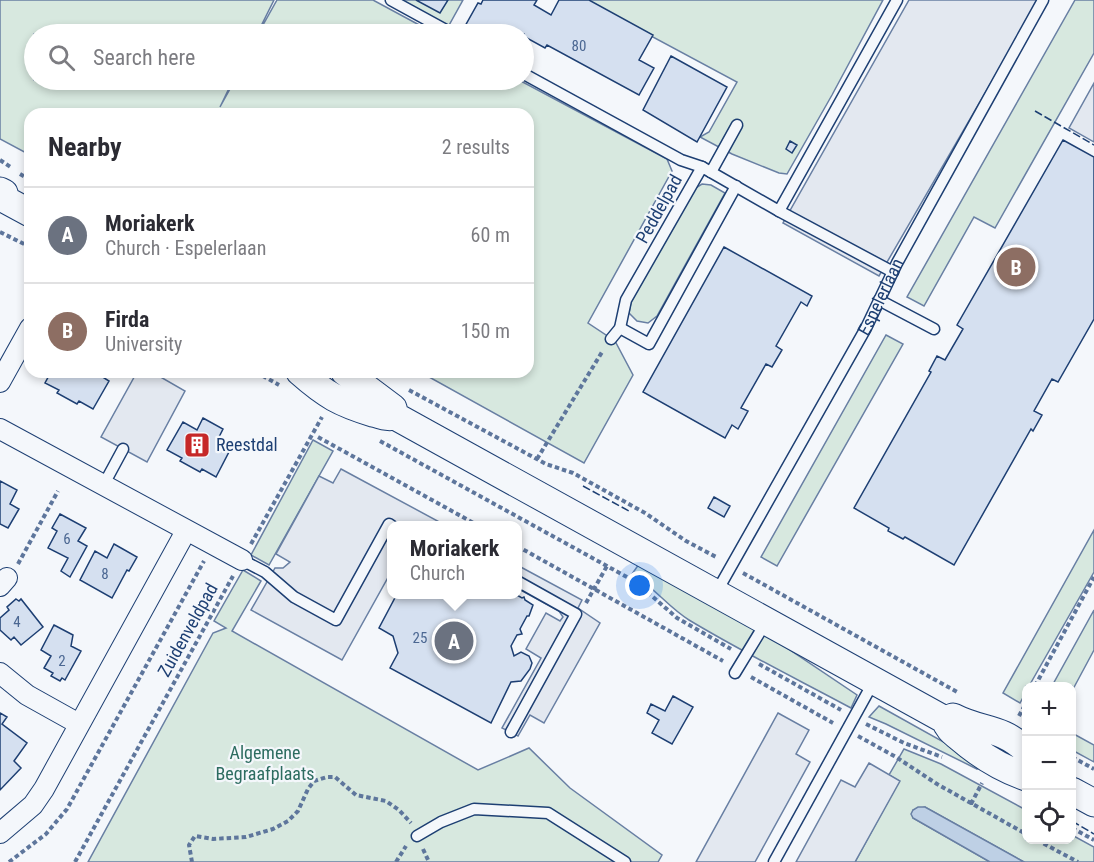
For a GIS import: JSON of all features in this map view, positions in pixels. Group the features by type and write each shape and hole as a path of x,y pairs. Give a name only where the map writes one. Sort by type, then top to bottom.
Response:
{"main road":[{"path":"2,198 24,210"},
{"path":"353,378 393,408 395,416"},
{"path":"293,380 321,391 346,405 388,418 395,416 945,720 947,728 987,760 1022,776"},
{"path":"945,720 953,717 1002,733 1022,746"},
{"path":"1076,793 1094,803"}],"street":[{"path":"0,382 8,355 24,335"},
{"path":"0,429 242,560"},
{"path":"0,833 33,805 50,779 186,531"},
{"path":"0,674 27,694 79,724"}],"lane":[{"path":"391,0 435,24"},
{"path":"779,210 897,0"},
{"name":"Espelerlaan","path":"716,593 866,328 893,272 1043,0"},
{"path":"534,79 681,160 706,170 737,125"},
{"name":"Peddelpad","path":"610,339 620,328 626,300 706,170 893,272"},
{"path":"620,328 649,344 736,186"},
{"path":"879,300 934,329"},
{"path":"103,486 123,449"},
{"path":"242,560 265,572 294,597 336,620 387,528"},
{"path":"511,732 576,614 522,584"},
{"path":"736,671 766,621"},
{"path":"774,862 874,681"},
{"path":"417,836 441,822 474,809 548,813 625,862"}],"path":[{"path":"0,232 24,245"},
{"path":"537,459 610,339"},
{"path":"407,388 537,459 573,473 720,560"},
{"name":"Zuidenveldpad","path":"75,862 325,411"},
{"path":"318,437 472,521"},
{"path":"378,440 644,587 688,626 889,736 946,759"},
{"path":"8,576 58,491"},
{"path":"522,549 736,671 896,757 971,804 1022,832"},
{"path":"9,862 32,847 57,822 77,794 201,566"},
{"path":"582,611 607,566"},
{"path":"745,574 961,694"},
{"path":"1038,682 1094,577"},
{"path":"100,736 106,739"},
{"path":"1076,760 1094,769"},
{"path":"971,804 983,782 976,775"},
{"path":"192,862 189,845 195,836 213,839 246,837 273,829 288,821 298,811 308,789 314,782 327,777 335,777 356,795 378,798 393,805 412,824 417,836"},
{"path":"1076,831 1094,840"},
{"path":"1044,844 1078,862"}],"green space":[{"path":"0,0 274,0 262,24 24,24 24,90 228,90 220,107 229,90 534,90 534,88 667,159 672,171 588,323 615,341 633,375 584,463 431,378 534,378 534,108 24,108 24,152 0,139"},
{"path":"277,0 373,0 417,24 264,24"},
{"path":"397,0 463,0 450,24 442,24"},
{"path":"584,0 883,0 787,174 732,154 700,137 709,132 737,82"},
{"path":"1075,0 1094,0 1094,53 995,228 974,217 924,306 907,297"},
{"path":"702,184 711,185 725,193 657,316 648,323 637,321 629,313 631,302 694,189"},
{"path":"886,335 903,344 777,566 761,557"},
{"path":"313,440 333,451 269,565 251,555"},
{"path":"1094,530 1094,572 1031,682 1022,682 1020,703 1003,693"},
{"path":"639,564 769,636 857,695 851,708 689,620 632,574"},
{"name":"Algemene Begraafplaats","path":"243,570 261,581 232,631 478,770 529,748 570,788 662,855 658,862 88,862 213,633 226,628 214,621"},
{"path":"1094,610 1094,650 1076,684 1054,682"},
{"path":"879,706 983,764 977,769 869,717"},
{"path":"1076,735 1094,745 1094,762 1076,752"},
{"path":"904,749 941,764 1022,808 1022,844 1076,844 1076,837 1094,847 1094,862 1024,862 925,807 913,810 913,818 990,862 855,862 899,781 889,775"}],"shaded area":[{"path":"909,0 1039,0 879,276 783,223"},
{"path":"1094,83 1094,142 1069,128"},
{"path":"134,378 162,378 185,391 147,462 101,437"},
{"path":"341,469 438,521 387,521 387,579 342,660 251,610 275,568 283,568 290,562 276,554 319,476 333,483"},
{"path":"522,568 582,600 578,608 600,623 544,723 530,715 518,736 502,728 541,658 526,649 546,613 560,621 563,617 559,611 522,591"},
{"path":"778,713 809,730 796,754 810,762 755,862 696,862"},
{"path":"869,763 900,781 855,862 796,862 841,780 855,787"}],"water":[{"path":"918,807 925,807 1024,862 990,862 913,818 911,814"}],"building":[{"path":"416,0 448,0 440,13"},
{"path":"483,0 537,0 534,5 551,15 559,0 589,0 653,35 639,60 654,68 639,95 547,45 545,48 534,42 534,24 466,24 478,3 481,4"},
{"path":"671,56 727,87 697,142 643,110"},
{"path":"1063,140 1094,157 1094,319 1058,382 1052,379 1034,411 1042,415 1033,431 1031,429 954,565 905,537 903,539 888,531 889,528 854,508 931,372 929,371 937,356 945,360 963,329 957,325"},
{"path":"790,141 797,145 792,153 786,149"},
{"path":"724,247 812,296 807,306 801,302 776,346 782,350 772,367 766,364 741,408 748,411 738,429 732,425 725,438 643,392"},
{"path":"48,378 104,378 109,381 93,409 79,401 77,404 57,393 59,390 45,383"},
{"name":"Reestdal","path":"203,418 223,429 217,441 231,448 216,477 202,469 200,472 180,461 182,458 167,450 183,422 197,430"},
{"path":"0,481 17,490 10,504 19,509 8,528 0,524"},
{"path":"714,497 730,506 724,517 708,508"},
{"path":"60,514 86,528 78,541 87,546 70,577 61,571 68,558 48,548 57,531 52,528"},
{"path":"114,544 137,557 112,598 80,580 95,551 107,558"},
{"path":"524,597 533,605 520,629 522,634 517,635 511,646 514,656 521,652 529,656 532,663 521,681 511,682 491,723 390,668 398,653 393,636 379,628 394,599 522,599"},
{"path":"16,599 19,601 21,599 43,627 21,645 14,637 11,640 0,630 0,618"},
{"path":"54,625 73,635 71,646 81,651 65,680 62,678 60,681 44,668 51,656 41,650"},
{"path":"673,696 693,707 672,744 652,733 659,720 647,713 651,704 665,711"},
{"path":"0,713 7,717 2,724 27,743 14,761 21,768 0,790"}],"fence":[{"path":"1035,111 1094,145"},
{"path":"583,486 629,511"},
{"path":"1076,823 1094,834"}],"place":[{"name":"Firda","path":"1016,267"},
{"name":"Reestdal","path":"197,445"},
{"name":"Moriakerk","path":"454,641"}]}
